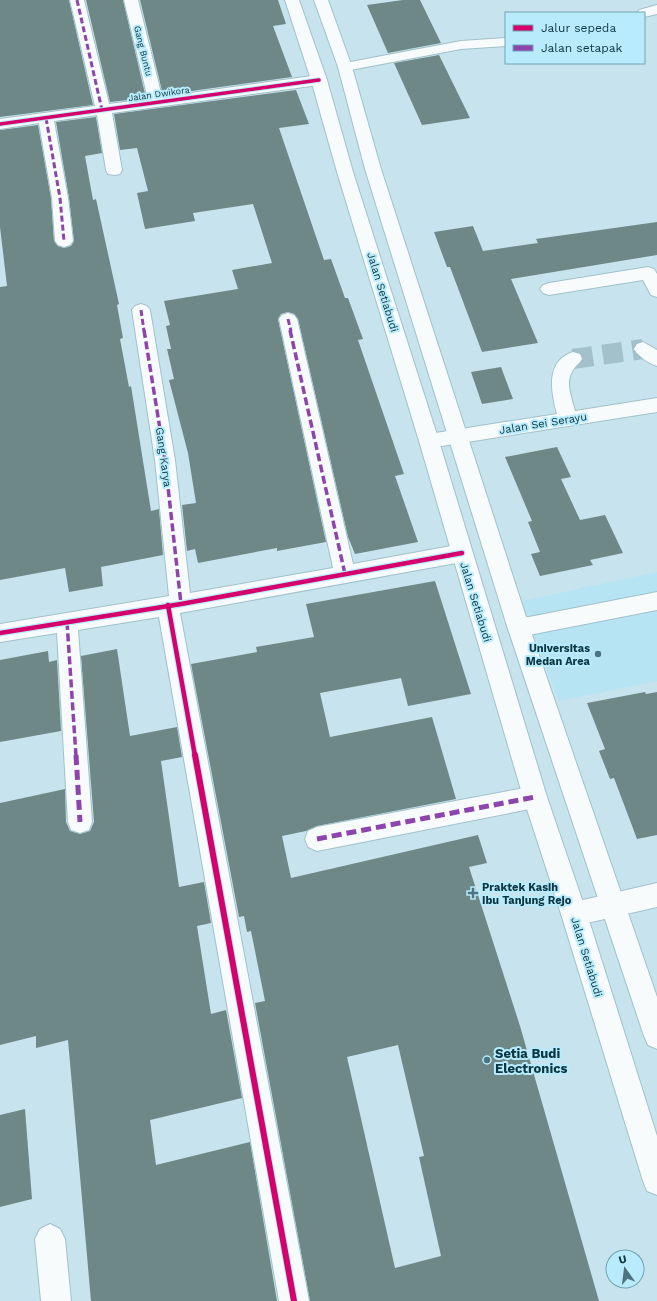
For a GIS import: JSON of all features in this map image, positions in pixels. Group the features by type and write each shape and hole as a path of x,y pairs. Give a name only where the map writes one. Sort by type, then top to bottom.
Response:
{"street":[{"path":"77,0 114,170"},
{"name":"Gang Buntu","path":"131,0 156,102"},
{"name":"Jalan Setiabudi","path":"292,0 319,80 345,172 430,441 462,554 535,797 574,914 657,1181"},
{"path":"321,0 345,67 373,169 460,436 518,626 657,1036"},
{"path":"645,13 657,9"},
{"path":"345,67 461,45 505,42"},
{"name":"Jalan Dwikora","path":"0,124 319,80"},
{"path":"46,118 60,198 64,241"},
{"path":"345,172 373,169"},
{"path":"549,289 652,272 657,291"},
{"name":"Gang Karya","path":"141,310 165,460 174,604 294,1301"},
{"path":"288,319 306,410 345,574"},
{"path":"568,418 560,389 560,376 565,364 573,359"},
{"name":"Jalan Sei Serayu","path":"430,441 657,405"},
{"path":"0,633 462,554"},
{"path":"518,626 528,626 657,601"},
{"path":"67,622 80,822"},
{"path":"317,839 535,797"},
{"path":"574,914 657,895"},
{"path":"50,1238 56,1301"}],"shaded area":[{"name":"Universitas Medan Area","path":"657,572 657,681 559,701 529,626 522,601"}],"building":[{"path":"0,0 69,0 93,105 0,117"},
{"path":"86,0 123,0 146,98 110,102"},
{"path":"140,0 278,0 286,24 273,26 292,77 163,95"},
{"path":"403,0 420,0 441,43 388,53 367,5"},
{"path":"439,55 470,118 422,125 394,63"},
{"path":"296,90 309,124 279,128 324,260 331,259 345,298 348,298 363,339 358,340 404,474 395,476 418,542 355,554 348,537 298,319 294,314 288,312 281,314 278,319 326,542 277,551 277,548 198,563 195,549 187,551 182,505 196,503 188,453 169,380 174,379 167,349 171,349 166,326 170,325 164,301 238,289 232,270 272,263 253,204 193,213 195,221 145,229 137,193 148,191 137,148 120,150 114,114"},
{"path":"96,117 102,153 85,156 93,200 96,199 119,304 117,305 123,338 120,339 129,387 131,386 151,511 159,509 163,555 101,567 103,586 69,592 65,568 0,580 0,287 7,286 0,227 0,130 38,125 51,198 54,241 58,246 64,248 71,246 74,241 69,198 56,122"},
{"path":"657,222 657,255 511,279 538,343 482,352 450,267 447,267 434,232 473,226 483,251 538,243 536,239"},
{"path":"501,367 513,399 482,404 471,372"},
{"path":"557,447 571,477 561,479 580,520 605,515 623,553 590,560 593,565 540,576 531,554 540,552 528,522 532,521 505,457"},
{"path":"435,581 471,694 408,706 401,678 320,693 330,737 432,717 456,799 317,826 306,831 282,836 291,878 478,835 487,863 469,867 520,1026 599,1301 310,1301 255,1003 265,1001 251,931 247,932 244,916 239,917 191,664 257,652 256,647 314,637 306,604","holes":["398,1045 424,1156 419,1157 441,1256 395,1268 347,1057"]},
{"path":"117,649 130,736 177,727 182,757 161,761 179,887 204,882 211,923 197,926 211,1014 226,1010 242,1098 150,1120 156,1165 250,1142 277,1301 91,1301 68,1040 36,1048 36,1036 0,1045 0,803 65,789 66,822 70,831 80,834 90,831 94,822 81,656"},
{"path":"48,651 49,662 57,660 61,731 0,742 0,660"},
{"path":"645,692 646,694 657,692 657,835 637,839 614,778 610,779 599,751 605,749 587,703"},
{"path":"25,1109 32,1199 0,1207 0,1115"}],"tunnel":[{"path":"573,359 643,349"}],"marked path":[{"path":"77,0 102,110"},
{"path":"46,118 60,198 64,241"},
{"path":"141,310 165,460 181,604"},
{"path":"288,319 307,410 345,574"},
{"path":"67,622 80,822"},
{"path":"317,839 535,797"}],"cycle path":[{"path":"0,124 319,80"},
{"path":"0,633 181,604 462,553"},
{"path":"168,605 294,1301"}],"place":[{"name":"Universitas Medan Area","path":"598,654"},
{"name":"Praktek Kasih Ibu Tanjung Rejo","path":"473,893"},
{"name":"Setia Budi Electronics","path":"487,1060"}]}
